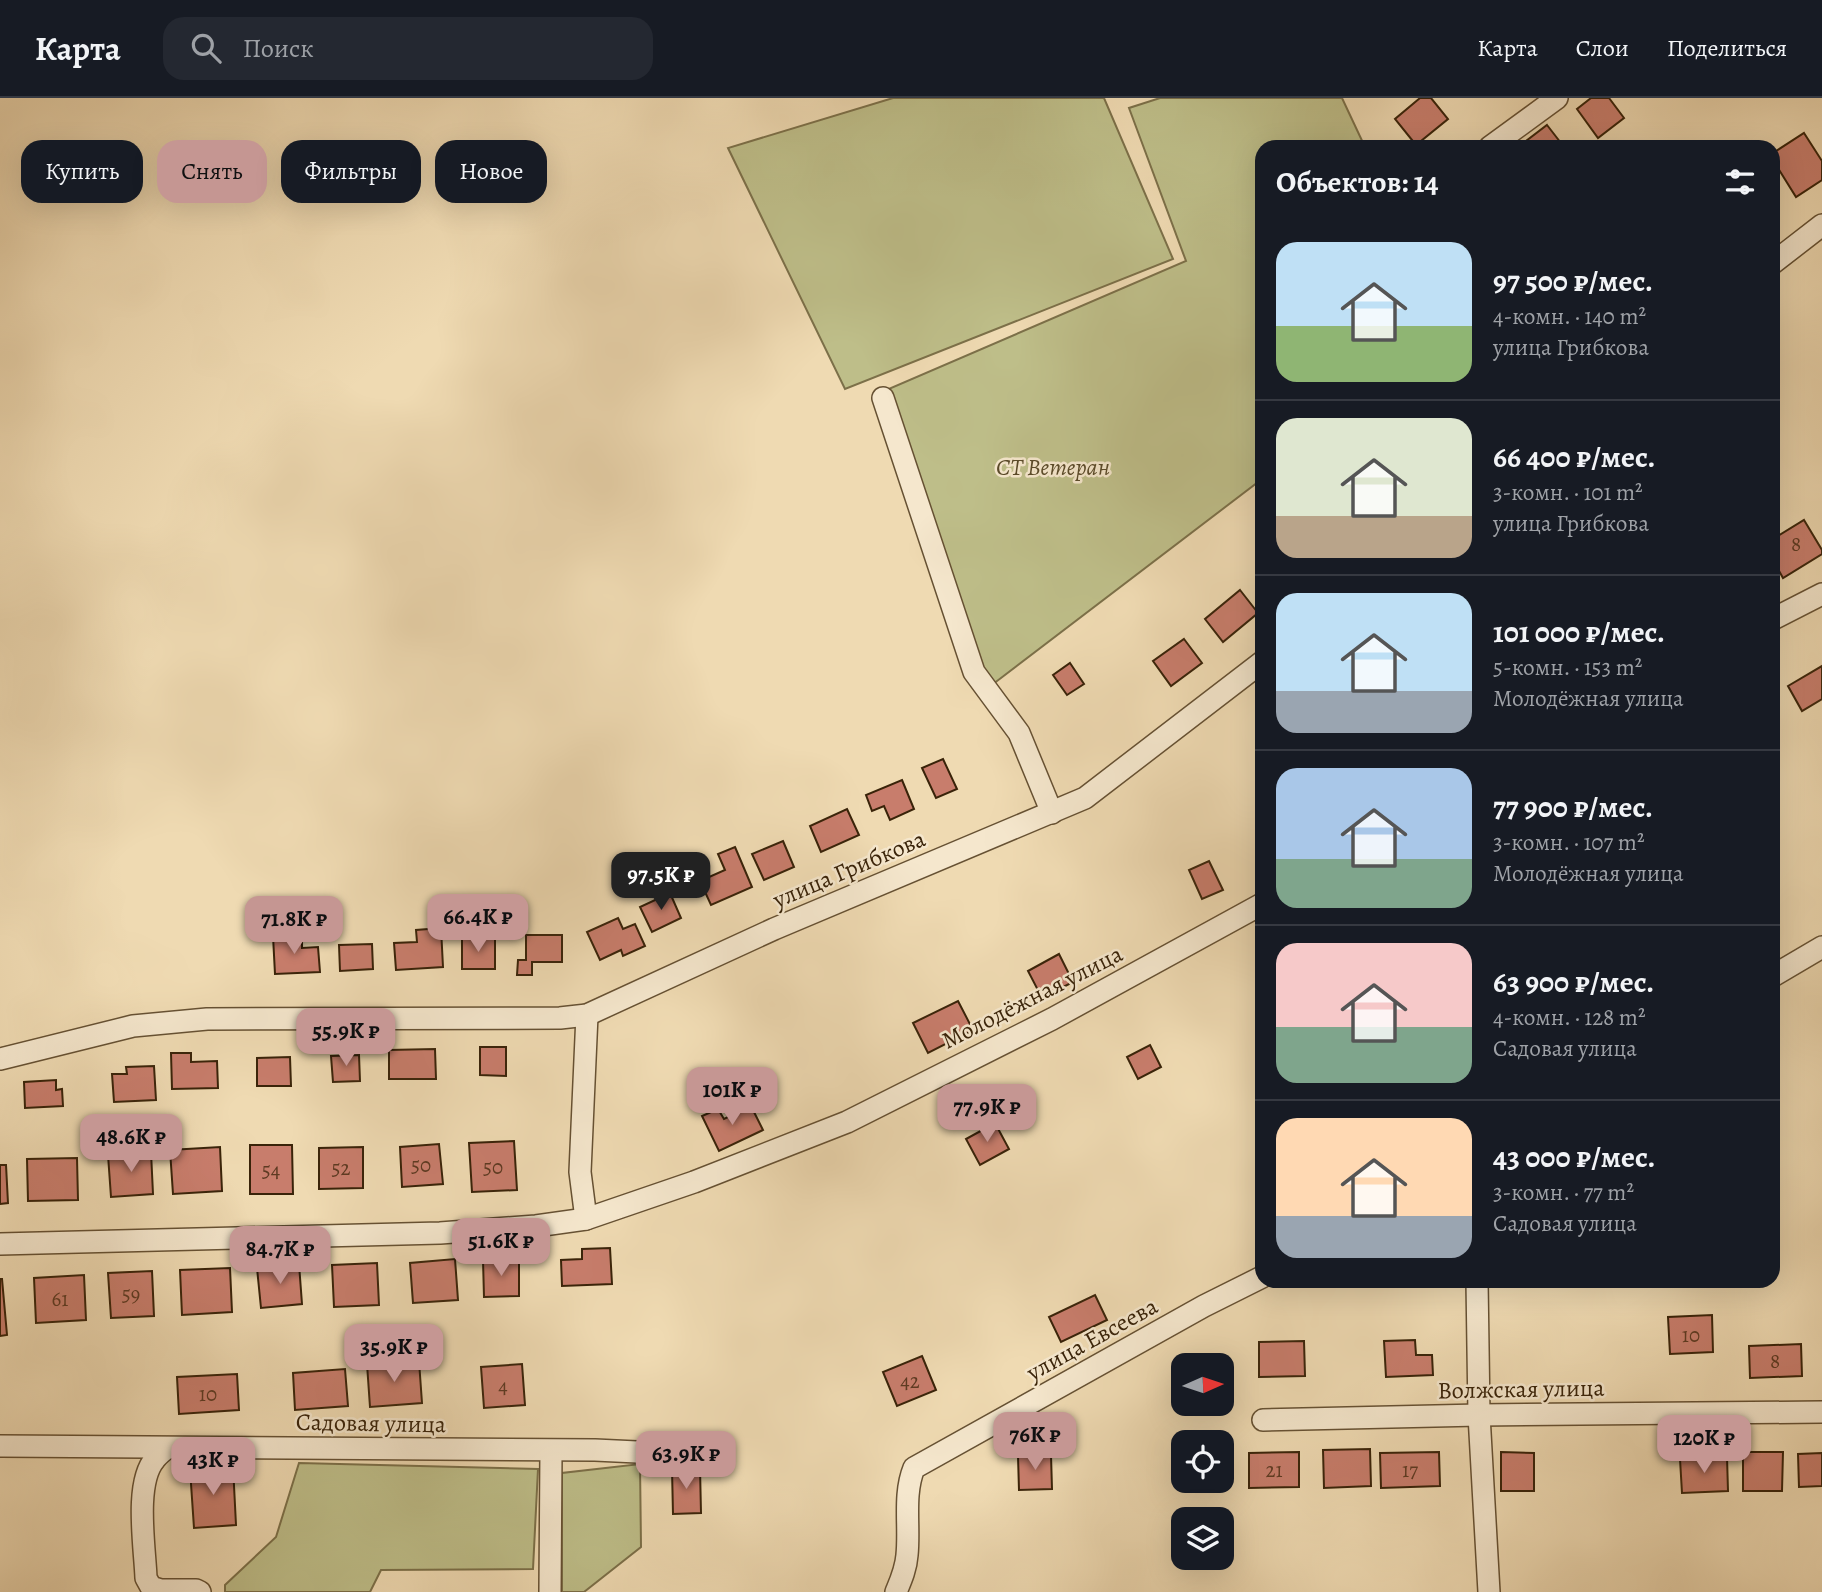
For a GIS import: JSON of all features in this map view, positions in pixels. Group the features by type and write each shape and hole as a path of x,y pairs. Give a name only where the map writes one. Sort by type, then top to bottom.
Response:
{"street":[{"path":"1500,140 1557,98"},
{"path":"1780,258 1822,225"},
{"path":"883,398 974,672 1019,733 1052,813"},
{"path":"1780,615 1822,594"},
{"name":"улица Грибкова","path":"0,1059 133,1026 207,1019 546,1018 587,1015 774,929 1085,798 1255,668"},
{"name":"Молодёжная улица","path":"0,1244 440,1233 536,1226 586,1219 694,1182 846,1122 1052,1019 1255,908"},
{"path":"1780,972 1822,947"},
{"path":"586,1219 580,1172 587,1015"},
{"name":"улица Евсеева","path":"895,1592 904,1575 907,1556 908,1482 914,1468 1204,1306 1255,1280"},
{"path":"1477,1288 1479,1415 1489,1592"},
{"name":"Волжская улица","path":"1263,1420 1822,1412"},
{"name":"Садовая улица","path":"0,1446 595,1450 700,1455"},
{"path":"167,1448 154,1460 147,1473 143,1491 146,1578 151,1587 161,1590 200,1592"},
{"path":"550,1592 551,1451"}],"green space":[{"path":"893,98 1104,98 1173,259 845,389 728,148"},
{"name":"СТ Ветеран","path":"1160,98 1342,98 1362,140 1255,140 1255,484 984,691 877,394 1186,261 1129,108"},
{"path":"299,1463 538,1469 533,1569 381,1570 370,1592 225,1592 225,1585 276,1537"},
{"path":"640,1464 641,1547 584,1592 562,1592 562,1473"}],"building":[{"path":"1420,98 1431,98 1448,119 1422,140 1412,140 1395,119"},
{"path":"1591,98 1609,98 1624,118 1598,138 1577,109"},
{"path":"1547,125 1559,140 1527,140"},
{"path":"1804,133 1822,161 1822,180 1796,197 1780,171 1780,148"},
{"path":"1804,520 1822,554 1783,578 1780,573 1780,535"},
{"path":"1240,590 1255,609 1255,615 1223,642 1205,619"},
{"path":"1184,639 1202,663 1171,686 1153,661"},
{"path":"1070,663 1084,684 1067,695 1053,675"},
{"path":"1822,666 1822,699 1802,711 1788,686"},
{"path":"943,759 957,789 936,798 922,768"},
{"path":"902,780 914,809 890,820 884,806 872,811 866,795"},
{"path":"847,809 859,835 821,852 810,826"},
{"path":"783,841 794,867 764,880 752,854"},
{"path":"735,847 752,887 711,905 700,881 725,870 718,854"},
{"path":"1209,861 1223,890 1202,899 1189,870"},
{"path":"670,893 681,918 652,932 640,907"},
{"path":"618,918 623,929 635,924 645,946 623,956 621,950 600,960 587,932"},
{"path":"441,928 443,967 396,970 394,943 417,942 416,930"},
{"path":"302,934 302,948 318,947 320,972 275,974 273,936"},
{"path":"526,935 562,935 562,962 532,962 532,975 517,975 518,960 526,960"},
{"path":"462,939 495,939 495,969 462,969"},
{"path":"372,944 373,969 340,971 339,945"},
{"path":"1059,954 1073,982 1042,998 1028,971"},
{"path":"958,1001 973,1030 928,1053 913,1023"},
{"path":"1150,1045 1161,1067 1138,1079 1127,1057"},
{"path":"480,1047 506,1047 506,1076 480,1075"},
{"path":"435,1049 436,1079 389,1079 389,1050"},
{"path":"171,1053 191,1053 191,1062 217,1061 218,1088 172,1089"},
{"path":"359,1055 360,1081 333,1082 331,1056"},
{"path":"290,1057 291,1086 257,1086 257,1058"},
{"path":"154,1066 156,1100 114,1102 112,1074 127,1074 126,1067"},
{"path":"56,1080 56,1090 62,1089 63,1106 25,1108 24,1082"},
{"path":"751,1106 763,1130 719,1151 702,1116 718,1109 724,1119"},
{"path":"995,1123 1009,1149 980,1165 966,1139"},
{"path":"514,1141 517,1190 472,1192 469,1143"},
{"path":"439,1144 443,1184 402,1187 400,1147"},
{"path":"250,1145 292,1145 293,1194 250,1194"},
{"path":"220,1147 222,1191 173,1194 170,1150"},
{"path":"363,1147 363,1188 319,1189 319,1148"},
{"path":"151,1152 153,1194 111,1197 108,1155"},
{"path":"77,1158 78,1200 28,1201 27,1159"},
{"path":"0,1165 6,1165 8,1203 0,1204"},
{"path":"610,1248 612,1284 562,1286 561,1260 582,1259 582,1249"},
{"path":"455,1259 458,1300 413,1303 410,1263"},
{"path":"483,1260 519,1260 519,1296 484,1297"},
{"path":"377,1263 379,1305 334,1307 332,1265"},
{"path":"299,1264 302,1304 261,1308 257,1268"},
{"path":"230,1268 232,1312 182,1315 180,1270"},
{"path":"152,1271 154,1316 111,1318 108,1273"},
{"path":"84,1275 86,1320 36,1323 34,1278"},
{"path":"0,1279 7,1335 0,1336"},
{"path":"1095,1295 1107,1320 1061,1342 1049,1317"},
{"path":"1712,1315 1713,1352 1670,1354 1668,1317"},
{"path":"1415,1340 1416,1355 1432,1355 1433,1375 1386,1377 1384,1341"},
{"path":"1304,1341 1305,1376 1259,1377 1259,1342"},
{"path":"1801,1344 1802,1376 1750,1378 1749,1346"},
{"path":"922,1356 936,1390 897,1406 883,1372"},
{"path":"419,1361 422,1403 370,1407 367,1364"},
{"path":"522,1364 525,1405 484,1408 481,1367"},
{"path":"345,1369 348,1406 295,1410 293,1373"},
{"path":"237,1374 239,1410 179,1414 177,1377"},
{"path":"1370,1449 1371,1486 1324,1488 1323,1450"},
{"path":"1299,1452 1299,1487 1249,1488 1249,1453"},
{"path":"1439,1452 1440,1486 1381,1488 1380,1453"},
{"path":"1501,1452 1534,1453 1534,1491 1501,1491"},
{"path":"1743,1452 1783,1452 1782,1491 1743,1491"},
{"path":"1822,1453 1822,1486 1799,1487 1798,1454"},
{"path":"1051,1455 1052,1489 1019,1490 1018,1456"},
{"path":"1727,1457 1728,1491 1682,1493 1680,1459"},
{"path":"233,1466 236,1525 194,1528 190,1469"},
{"path":"700,1468 701,1513 673,1514 672,1469"}]}
